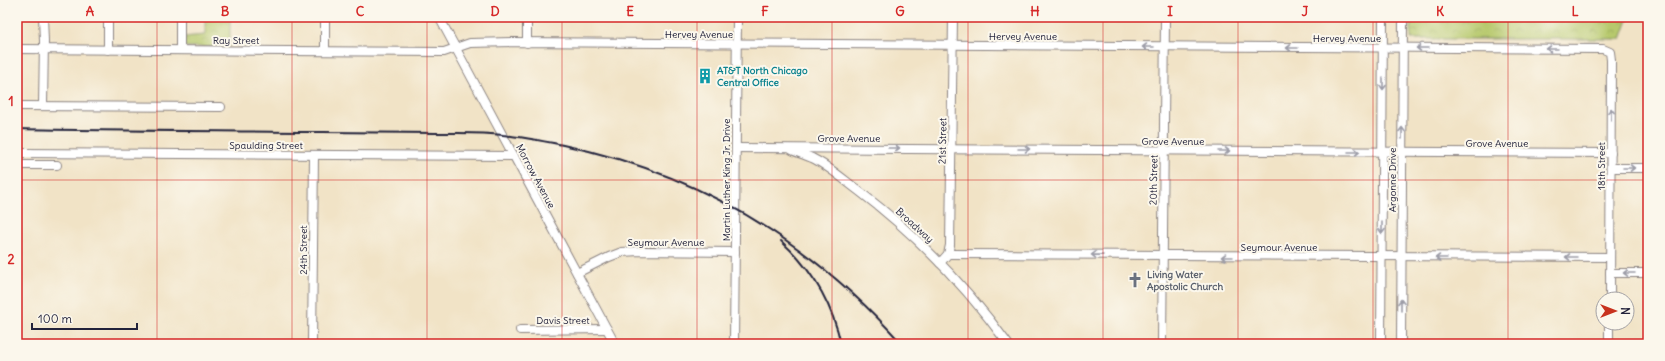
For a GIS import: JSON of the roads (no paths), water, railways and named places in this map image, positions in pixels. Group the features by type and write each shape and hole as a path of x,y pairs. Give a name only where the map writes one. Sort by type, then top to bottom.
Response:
{"street":[{"path":"43,17 43,106"},
{"path":"108,17 108,50"},
{"path":"180,17 180,50"},
{"path":"325,17 325,51"},
{"name":"Morrow Avenue","path":"439,17 615,344"},
{"path":"527,17 527,43"},
{"name":"Martin Luther King Jr. Drive","path":"734,344 737,17"},
{"name":"21st Street","path":"948,254 950,245 953,17"},
{"name":"20th Street","path":"1162,344 1165,17"},
{"name":"Argonne Drive","path":"1381,344 1383,17"},
{"name":"Argonne Drive","path":"1401,344 1403,17"},
{"name":"Hervey Avenue","path":"455,48 470,43 527,43 1591,49"},
{"name":"Ray Street","path":"17,49 444,52 455,48"},
{"name":"18th Street","path":"1591,49 1603,49 1610,52 1611,60 1610,291"},
{"path":"17,106 221,108"},
{"name":"Grove Avenue","path":"736,148 1611,153"},
{"name":"Broadway","path":"785,148 812,158 838,175 886,211 940,263 988,316 1008,344"},
{"name":"Spaulding Street","path":"17,153 514,156"},
{"name":"24th Street","path":"312,344 314,155"},
{"path":"17,165 57,165"},
{"path":"1611,168 1648,168"},
{"name":"Seymour Avenue","path":"577,274 609,256 622,252 735,252"},
{"path":"940,263 948,254"},
{"name":"Seymour Avenue","path":"948,254 1610,258"},
{"path":"1610,273 1648,273"},
{"name":"Davis Street","path":"520,330 607,329"},
{"path":"1609,344 1610,331"}],"railway":[{"path":"17,129 478,133 518,137 563,145 613,157 706,193 749,217 790,244 830,274 867,307 902,344"},
{"path":"781,241 802,263 819,288 832,315 841,344"}],"place":[{"name":"AT&T North Chicago Central Office","path":"705,76"},
{"name":"Living Water Apostolic Church","path":"1135,280"}]}
